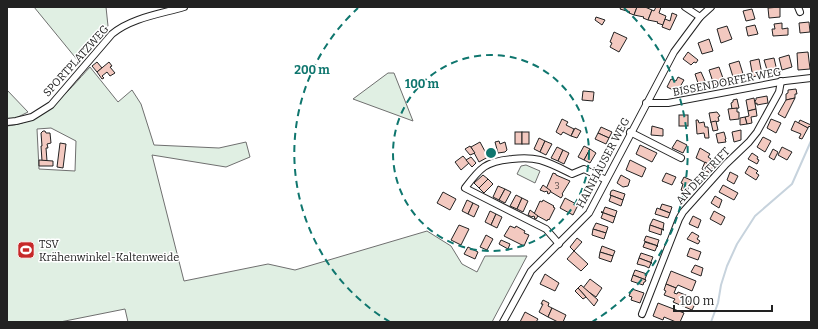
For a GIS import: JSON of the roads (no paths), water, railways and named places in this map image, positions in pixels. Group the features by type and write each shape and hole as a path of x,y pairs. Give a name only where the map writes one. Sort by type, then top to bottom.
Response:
{"street":[{"name":"SPORTPLATZWEG","path":"7,122 32,117 51,104 112,34 119,28 184,7"},
{"path":"685,7 700,17"},
{"name":"HAINHÄUSER WEG","path":"503,322 531,271 589,213 630,132 674,52 700,17 712,7"},
{"name":"BISSENDORFER WEG","path":"646,103 668,103 781,81 811,78"},
{"name":"AN DER TRIFT","path":"642,314 664,255 683,212 757,132 779,92 781,81"},
{"path":"630,132 681,158"},
{"path":"559,244 546,229 465,188 477,172 491,162 522,158 540,160 572,174 584,169 606,180"}],"waterway":[{"path":"711,322 718,303 721,285 727,266 737,244 755,216 792,184 811,141"}],"place":[{"name":"TSV Krähenwinkel-Kaltenweide","path":"26,250"}]}
